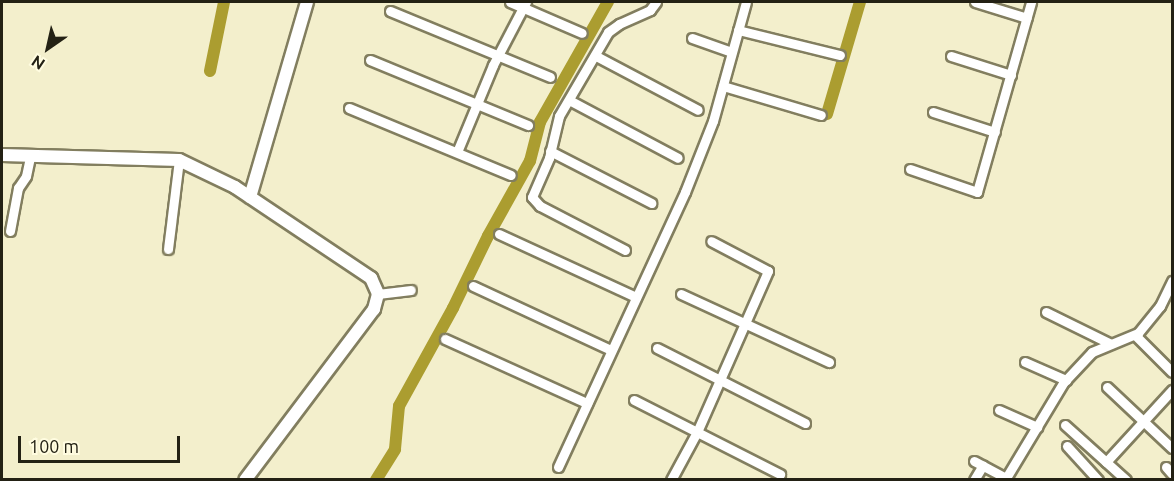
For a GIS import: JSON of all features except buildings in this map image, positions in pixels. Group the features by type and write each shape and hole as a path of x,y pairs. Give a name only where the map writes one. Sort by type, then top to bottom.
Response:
{"street":[{"path":"250,197 307,2"},
{"path":"510,2 524,4 582,33"},
{"path":"625,250 534,201 532,197 550,151 554,130 608,32 619,24 650,10 656,2"},
{"path":"558,467 685,192 713,121 747,2"},
{"path":"975,2 1027,18"},
{"path":"910,169 977,192 1031,2"},
{"path":"457,152 497,55 524,4"},
{"path":"390,11 550,77"},
{"path":"738,30 840,55"},
{"path":"692,38 732,52"},
{"path":"596,56 698,110"},
{"path":"951,56 1011,75"},
{"path":"370,60 528,125"},
{"path":"723,86 821,115"},
{"path":"569,100 678,158"},
{"path":"349,108 511,175"},
{"path":"933,112 995,132"},
{"path":"550,151 651,203"},
{"path":"2,155 179,160 202,169 250,197 370,278 378,294 374,309 245,480"},
{"path":"10,231 18,188 26,176 30,157"},
{"path":"168,249 179,160"},
{"path":"499,234 636,297"},
{"path":"671,480 697,432 768,271 711,241"},
{"path":"974,480 978,463 1006,478 1066,380 1092,352 1135,335 1160,306 1172,282"},
{"path":"473,286 612,350"},
{"path":"378,294 411,290"},
{"path":"681,294 829,362"},
{"path":"1046,312 1111,344"},
{"path":"1135,335 1173,372"},
{"path":"445,339 587,403"},
{"path":"657,348 805,423"},
{"path":"1025,362 1066,380"},
{"path":"1107,387 1173,448"},
{"path":"1106,462 1173,390"},
{"path":"634,400 780,474"},
{"path":"999,410 1037,427"},
{"path":"1065,425 1126,480"},
{"path":"1066,446 1098,480"}],"waterway":[{"path":"210,71 224,2"},
{"path":"376,480 395,449 399,406 530,161 540,122 608,2"},
{"path":"827,114 860,2"}]}
